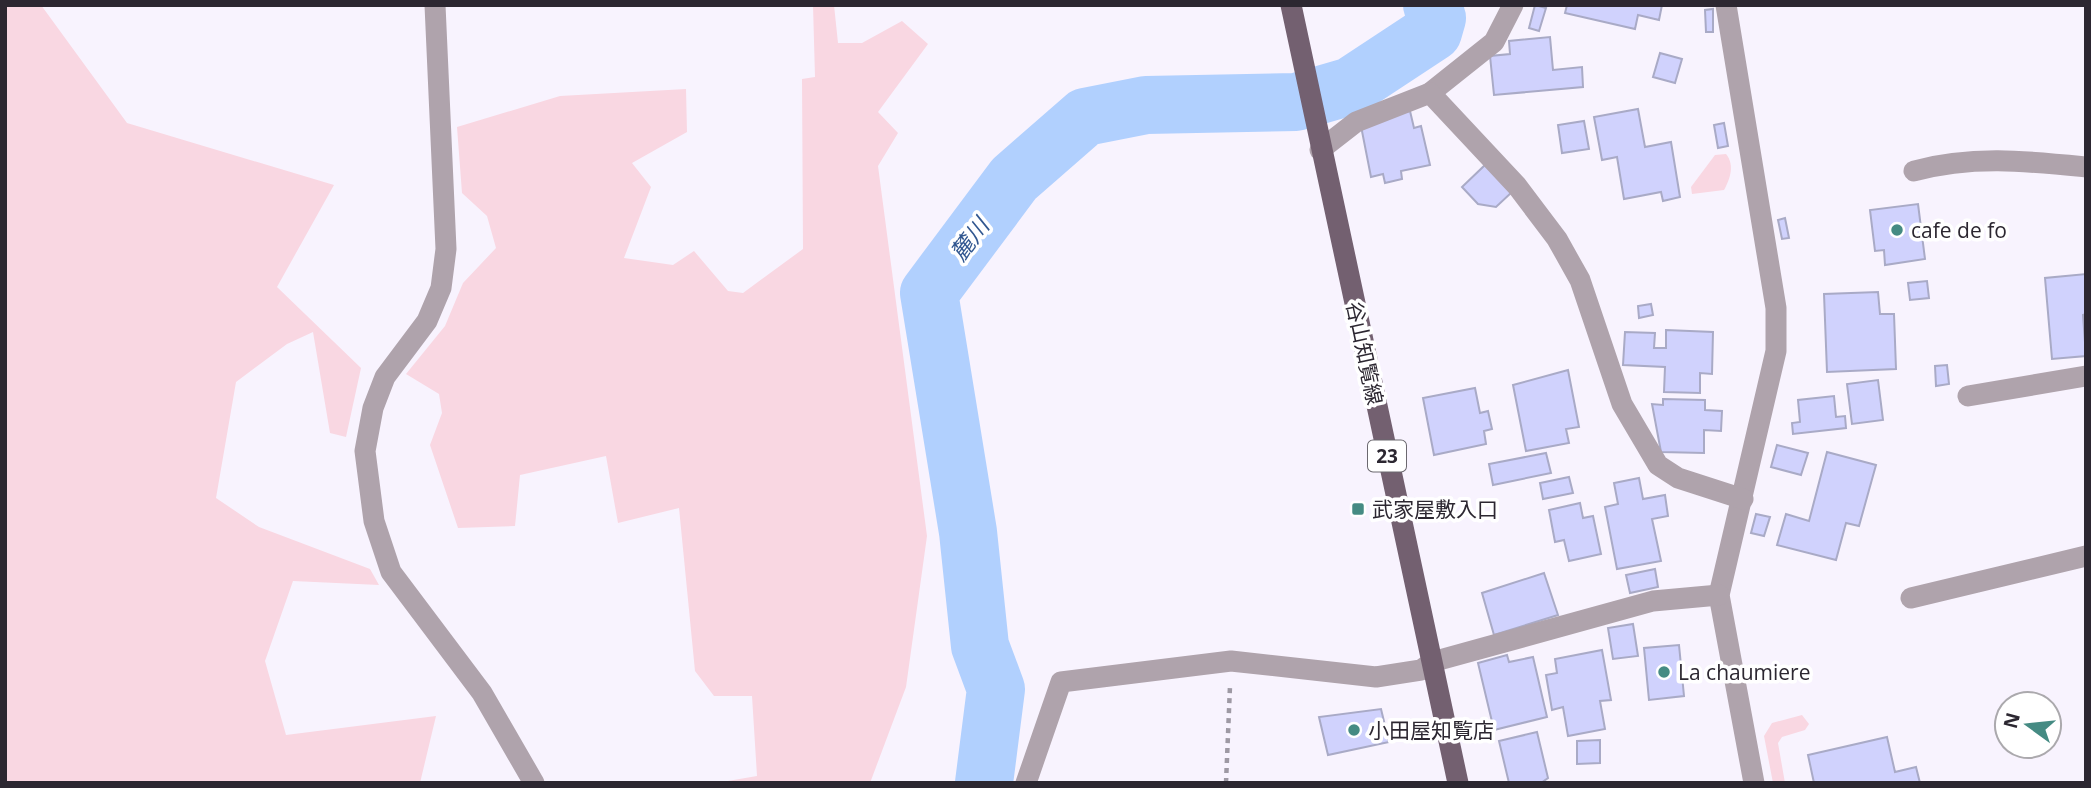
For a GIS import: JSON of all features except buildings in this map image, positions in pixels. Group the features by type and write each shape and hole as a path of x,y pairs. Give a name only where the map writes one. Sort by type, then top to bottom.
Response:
{"main road":[{"name":"谷山知覧線","path":"1291,6 1458,783"}],"street":[{"path":"435,5 446,249 441,288 427,321 385,377 373,408 365,451 374,521 391,572 482,693 534,783"},
{"path":"1318,139 1430,93 1494,42 1513,5"},
{"path":"1726,5 1776,308 1776,351 1719,595 1754,783"},
{"path":"1430,93 1517,186 1557,239 1580,280 1622,404 1658,465 1678,478 1743,499"},
{"path":"1914,171 1944,162 2012,159 2086,167"},
{"path":"1968,396 2086,376"},
{"path":"1911,598 2086,556"},
{"path":"1026,783 1060,682 1231,661 1376,677 1421,670 1432,662 1653,601 1719,595"}],"path":[{"path":"1226,783 1231,661"}],"shaded area":[{"path":"5,5 41,5 127,123 334,185 277,287 361,368 346,437 330,433 313,332 287,344 236,382 216,498 259,527 370,569 379,585 293,581 265,661 286,735 436,716 420,783 5,783"},
{"path":"813,5 834,5 838,43 862,43 902,21 928,44 878,112 898,133 878,166 927,536 906,687 870,783 716,783 757,776 752,696 714,696 695,671 679,508 618,523 606,456 520,475 515,526 458,528 430,445 442,413 439,394 406,374 445,326 463,283 496,248 487,216 462,193 457,127 560,96 686,89 687,132 632,163 651,187 624,258 673,265 694,251 728,291 743,293 803,249 802,79 815,77"},
{"path":"1726,154 1731,167 1724,190 1692,194 1691,187 1715,155"},
{"path":"1802,715 1809,724 1805,730 1782,737 1778,743 1785,783 1773,783 1764,736 1772,723"}],"waterway":[{"name":"麓川","path":"984,783 996,689 980,646 968,532 929,293 1014,179 1085,117 1146,105 1296,102 1351,86 1433,32 1437,18 1432,5"}],"place":[{"name":"cafe de fo","path":"1897,230"},
{"name":"武家屋敷入口","path":"1358,509"},
{"name":"La chaumiere","path":"1664,672"},
{"name":"小田屋知覧店","path":"1354,730"}]}
